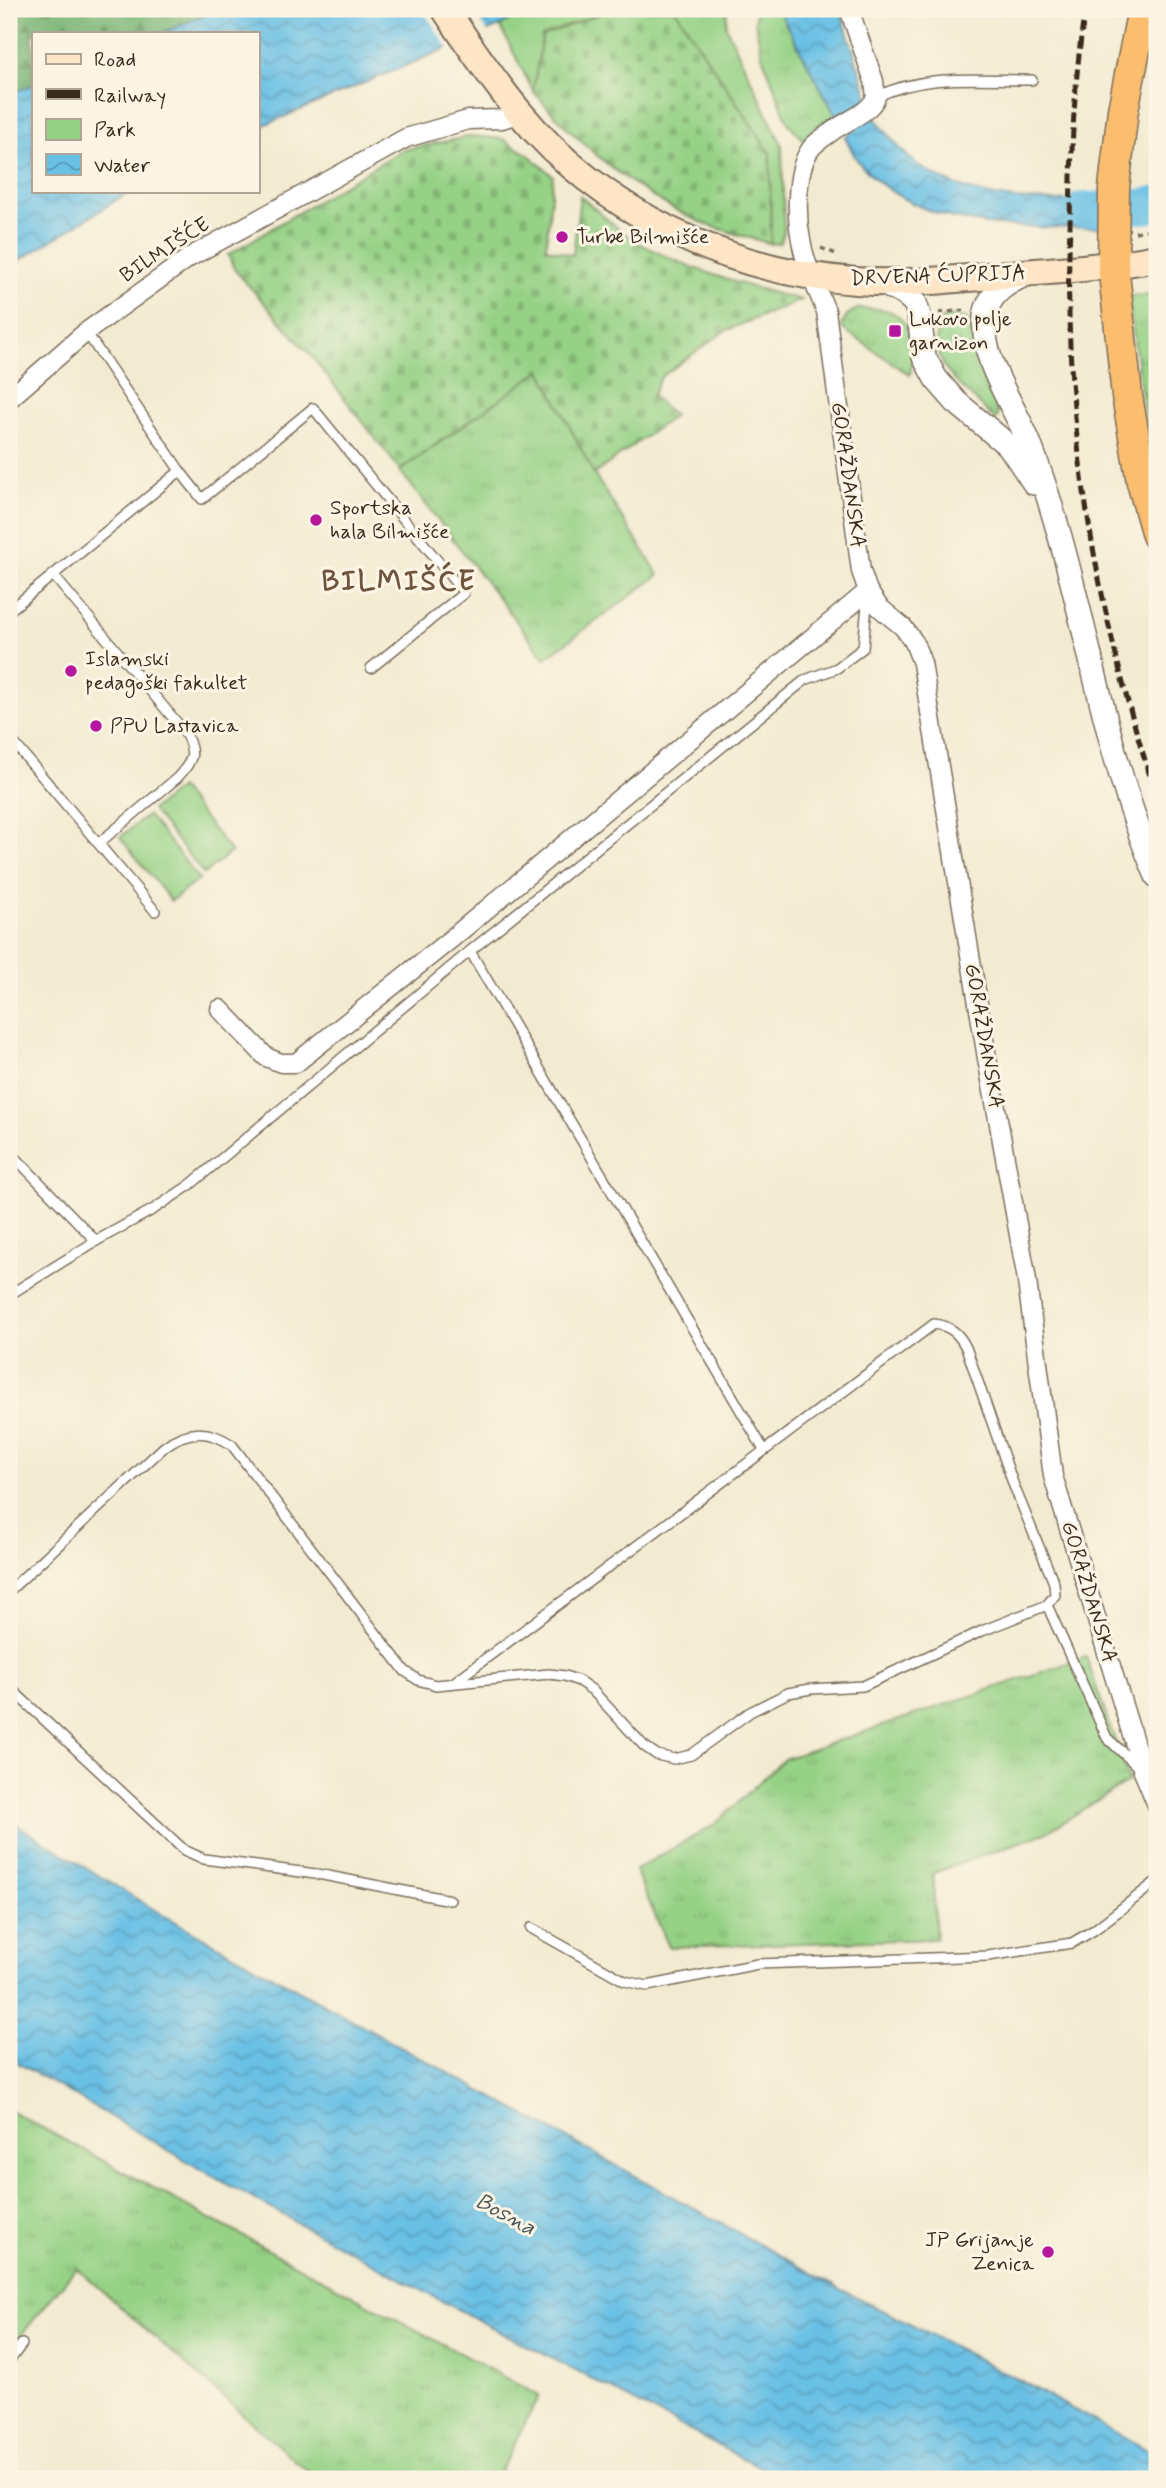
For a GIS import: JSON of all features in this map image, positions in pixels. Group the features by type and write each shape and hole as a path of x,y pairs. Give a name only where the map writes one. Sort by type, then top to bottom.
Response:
{"highway":[{"path":"1143,9 1123,110 1114,188 1113,250 1127,396 1142,482 1157,535"}],"main road":[{"name":"DRVENA ĆUPRIJA","path":"445,9 520,113 569,163 621,202 665,228 713,250 811,276 881,282 976,278 1030,272 1113,250 1157,258"}],"street":[{"path":"849,9 874,81 874,102"},
{"name":"GORAŽDANSKA","path":"874,102 811,148 798,188 801,241 811,276 826,311 862,572 868,591 879,607 903,628 914,642 922,663 987,1058 1026,1274 1053,1476 1143,1771 1157,1805"},
{"name":"BILMIŠĆE","path":"9,399 86,332 190,257 406,138 468,120 502,119 520,113"},
{"path":"1030,272 1013,280 993,296 985,315 985,326 994,367 1030,445 1052,513 1109,731 1145,849 1157,876"},
{"path":"881,282 915,303 924,357 936,379 956,401 1010,447 1052,513"},
{"path":"220,1009 266,1057 281,1063 296,1063 451,939 868,591"}],"lane":[{"path":"874,102 894,89 926,80 1032,80"},
{"path":"86,332 202,499 313,408 464,593 371,668"},
{"path":"9,611 180,471"},
{"path":"53,575 184,731 191,743 192,754 188,766 177,778 99,843"},
{"path":"9,1295 190,1185 470,951 805,680 837,668 863,648 868,591"},
{"path":"9,737 155,911"},
{"path":"470,951 764,1450"},
{"path":"9,1151 96,1241"},
{"path":"9,1591 164,1447 186,1435 209,1433 232,1445 405,1671 418,1680 436,1685 452,1684 549,1674 565,1676 592,1690 644,1746 657,1755 674,1759 691,1755 750,1712 788,1693 863,1686 982,1631 1047,1605 1055,1595 1054,1583 1014,1486 962,1338 944,1325 934,1324 922,1332 452,1684"},
{"path":"1047,1605 1107,1738 1143,1771"},
{"path":"9,1687 184,1850 204,1859 323,1875 450,1900"},
{"path":"531,1928 625,1981 647,1986 758,1964 988,1956 1072,1943 1094,1930 1157,1881"},
{"path":"9,2361 22,2344"}],"path":[{"path":"801,241 845,257"}],"green space":[{"path":"17,9 219,9 164,32 32,32 32,85 9,94 9,16"},
{"path":"527,9 611,9 542,36 533,91 500,26"},
{"path":"611,9 675,9 770,154 771,244 703,223 649,194 587,147 533,91 542,36"},
{"path":"675,9 727,9 726,27 782,145 784,232 780,243 771,244 770,153"},
{"path":"756,9 778,9 836,116 821,123 804,140 788,123 762,55 755,22"},
{"path":"473,136 503,139 530,156 553,176 546,248 573,255 580,196 623,233 657,252 718,276 801,300 725,331 661,377 652,396 674,416 594,474 541,370 400,470 313,358 234,269 228,255 402,150"},
{"path":"1157,294 1157,507 1128,296"},
{"path":"857,309 887,310 901,319 911,342 910,375 843,329 841,326 847,315"},
{"path":"942,318 966,318 969,323 981,373 998,412 997,418 994,419 961,387 942,363 937,350 937,335"},
{"path":"541,370 594,474 659,575 545,658 400,471"},
{"path":"180,788 231,852 204,874 152,810"},
{"path":"148,815 199,879 171,901 120,837"},
{"path":"1086,1657 1129,1781 1045,1833 933,1873 936,1939 669,1947 635,1870 714,1825 784,1759"},
{"path":"9,2110 539,2396 496,2479 316,2479 76,2268 9,2350"}],"water":[{"path":"219,9 527,9 500,26 259,127 259,32 164,32"},
{"path":"778,9 840,9 870,103 836,116"},
{"path":"32,85 32,192 129,192 9,267 9,94"},
{"path":"873,116 905,154 939,177 986,194 1011,198 1061,201 1111,199 1113,227 978,223 915,205 887,188 861,165 845,137"},
{"path":"1157,188 1157,215 1135,221 1133,197"},
{"name":"Bosna","path":"9,1820 166,1917 842,2290 1019,2380 1157,2455 1157,2479 782,2479 246,2195 9,2058"}],"pier":[{"path":"422,9 472,9 489,34 450,51"}],"waterway":[{"path":"1081,210 1157,203"}],"railway":[{"path":"1085,9 1078,63 1071,171 1069,298 1076,432 1084,494 1107,618 1122,680 1157,797"}],"place":[{"name":"Turbe Bilmišće","path":"562,237"},
{"name":"Lukovo polje garnizon","path":"895,331"},
{"name":"Sportska hala Bilmišće","path":"316,520"},
{"name":"Islamski pedagoški fakultet","path":"71,671"},
{"name":"PPU Lastavica","path":"96,726"},
{"name":"JP Grijanje Zenica","path":"1048,2252"}],"district":[{"name":"BILMIŠĆE","path":"399,582"}]}
